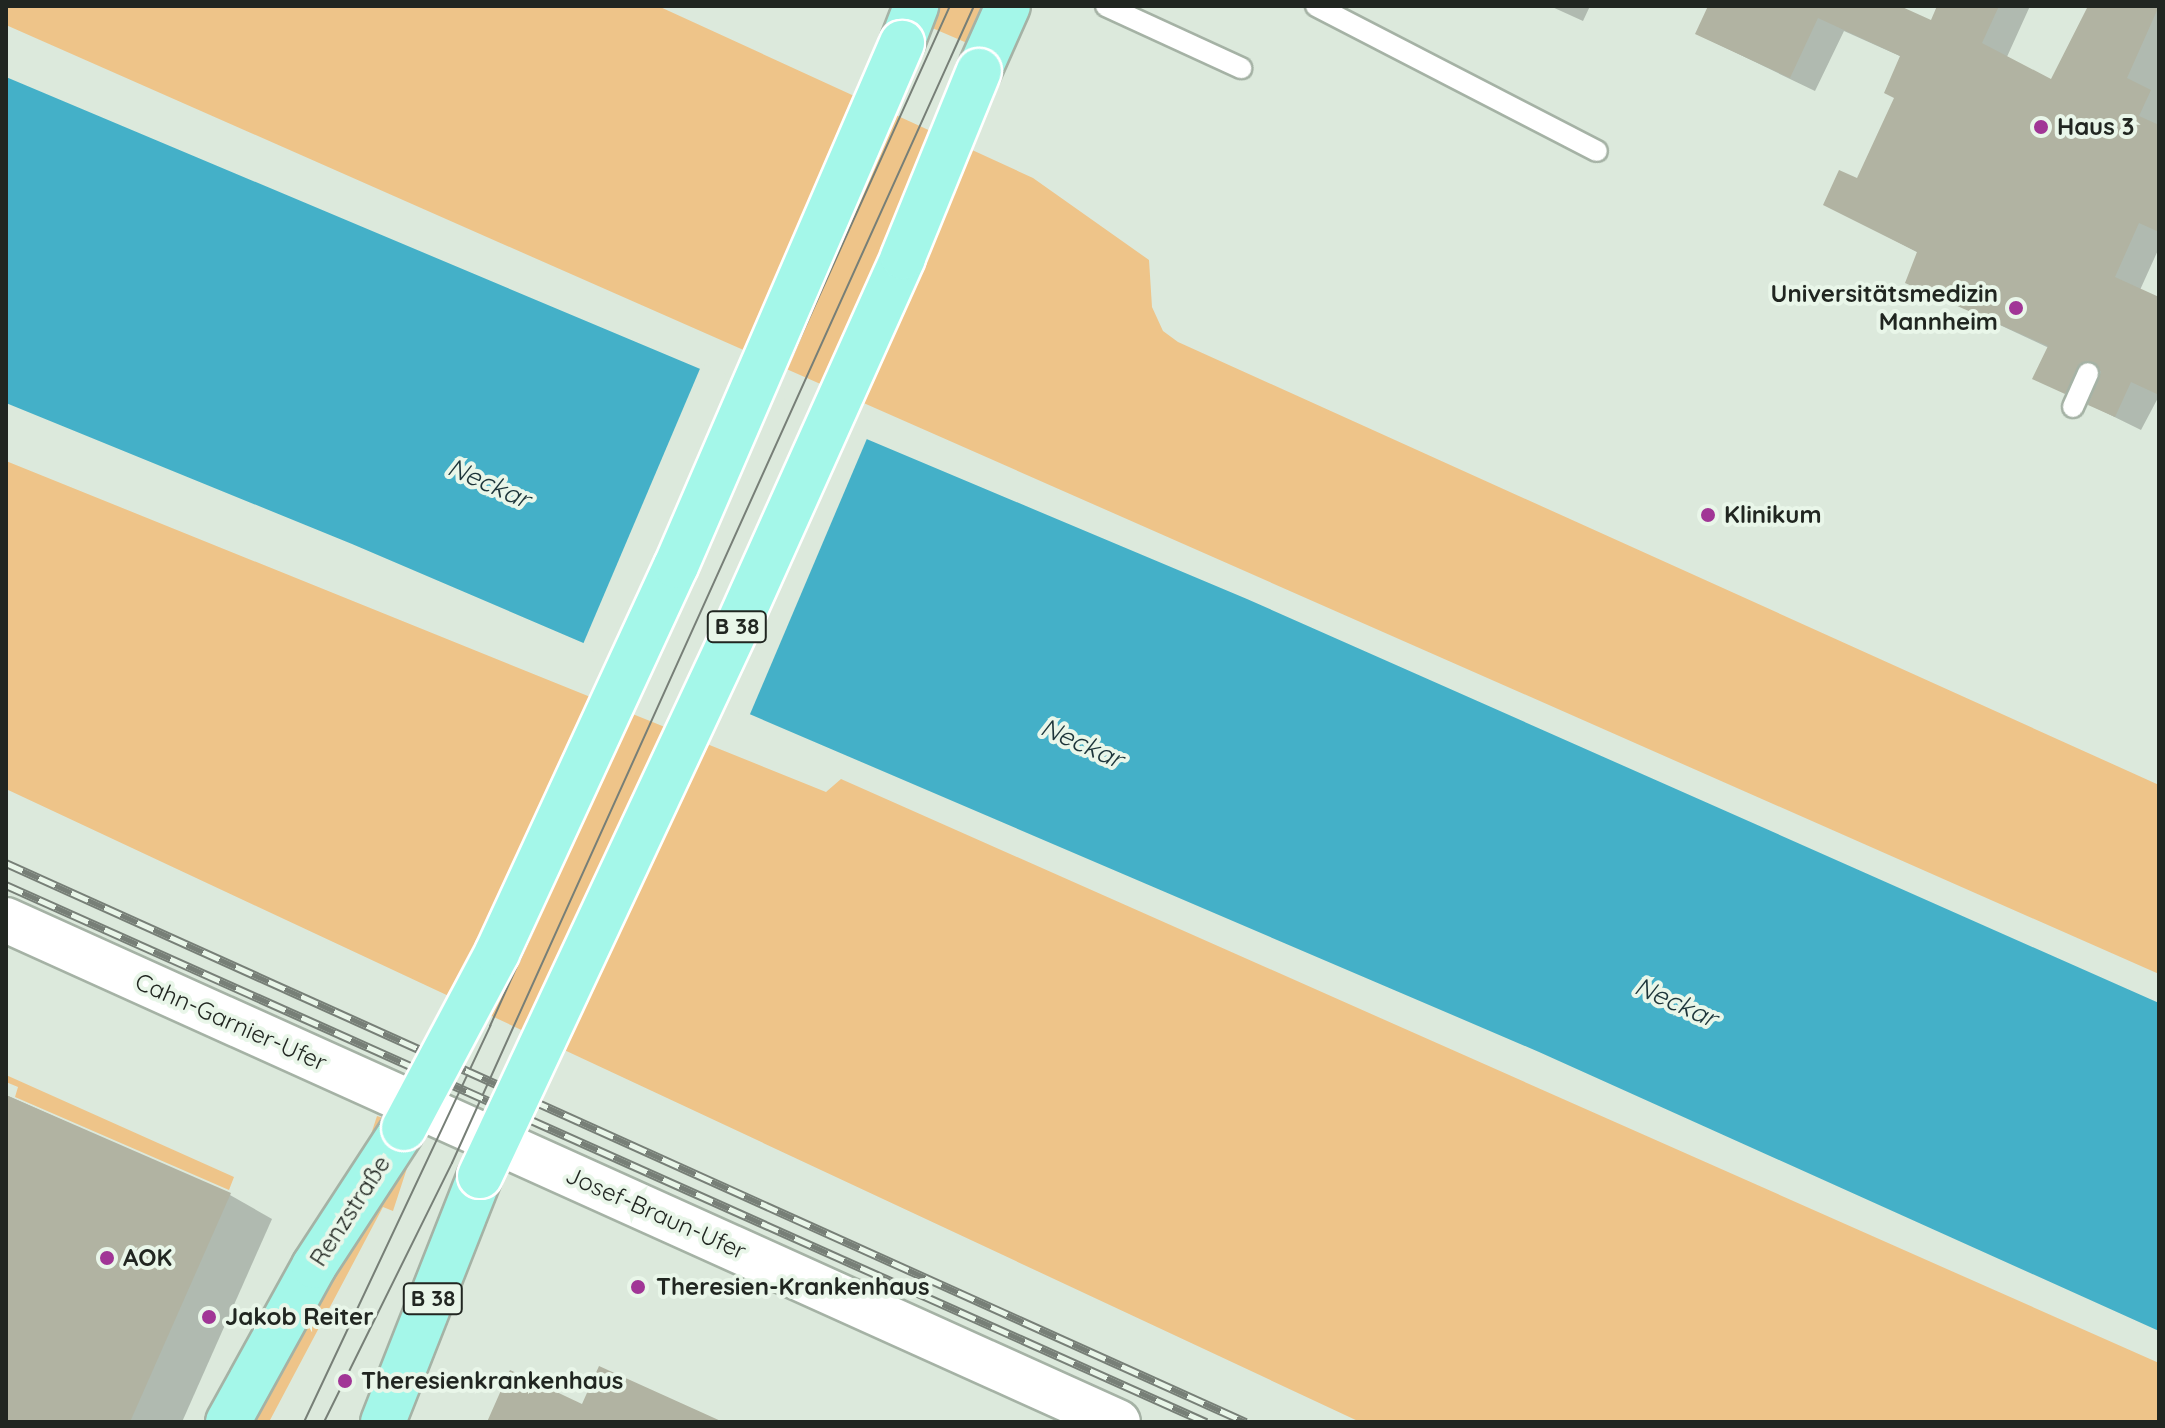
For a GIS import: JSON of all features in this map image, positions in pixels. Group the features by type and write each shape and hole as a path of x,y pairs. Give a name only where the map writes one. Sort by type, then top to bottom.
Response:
{"main road":[{"name":"B 38","path":"383,1422 480,1176 738,625 903,257 1008,6"},
{"name":"Renzstraße","path":"228,1422 314,1266 404,1128 497,953 663,594 909,25"}],"street":[{"name":"Cahn-Garnier-Ufer","path":"6,920 457,1123"},
{"name":"Josef-Braun-Ufer","path":"457,1123 1118,1422"}],"lane":[{"path":"1106,6 1241,68"},
{"path":"1316,6 1597,151"},
{"path":"2073,407 2088,373"}],"shaded area":[{"path":"6,6 658,6 1033,178 1149,260 1152,307 1163,331 1178,342 2159,785 2159,974 6,25"},
{"path":"937,6 984,6 967,43 930,27"},
{"path":"6,461 826,792 841,779 2159,1363 2159,1422 1360,1422 6,789"},
{"path":"6,1075 234,1177 229,1190 15,1097 18,1087 6,1082"},
{"path":"377,1116 383,1118 327,1288 322,1286"},
{"path":"411,1156 393,1211 383,1207 269,1422 254,1422 295,1332"}],"water":[{"name":"Neckar","path":"6,77 1247,599 2159,1003 2159,1331 1539,1052 352,544 6,403"}],"pier":[{"path":"702,364 869,435 749,717 582,647"}],"building":[{"path":"1708,6 1900,6 1931,20 1937,6 1999,6 1982,43 2051,79 2088,6 2159,6 2127,78 2151,90 2139,116 2159,125 2159,232 2139,223 2115,277 2159,297 2159,395 2131,382 2115,417 2088,405 2101,372 2094,362 2080,363 2065,394 2032,379 2048,346 1905,283 1917,252 1823,205 1839,170 1857,178 1894,98 1884,93 1900,56 1818,18 1790,78 1695,34"},
{"name":"AOK","path":"6,1095 231,1193 130,1422 6,1422"},
{"path":"599,1366 723,1422 487,1422 510,1370 582,1404"}],"tram line":[{"path":"304,1422 490,1026 950,6"},
{"path":"324,1422 452,1163 974,6"}],"railway":[{"path":"6,863 1246,1422"},
{"path":"6,885 1206,1422"}],"place":[{"name":"Haus 3","path":"2041,127"},
{"name":"Universitätsmedizin Mannheim","path":"2016,308"},
{"name":"Klinikum","path":"1708,515"},
{"name":"AOK","path":"107,1258"},
{"name":"Theresien-Krankenhaus","path":"638,1287"},
{"name":"Jakob Reiter","path":"209,1317"},
{"name":"Theresienkrankenhaus","path":"345,1381"}]}
